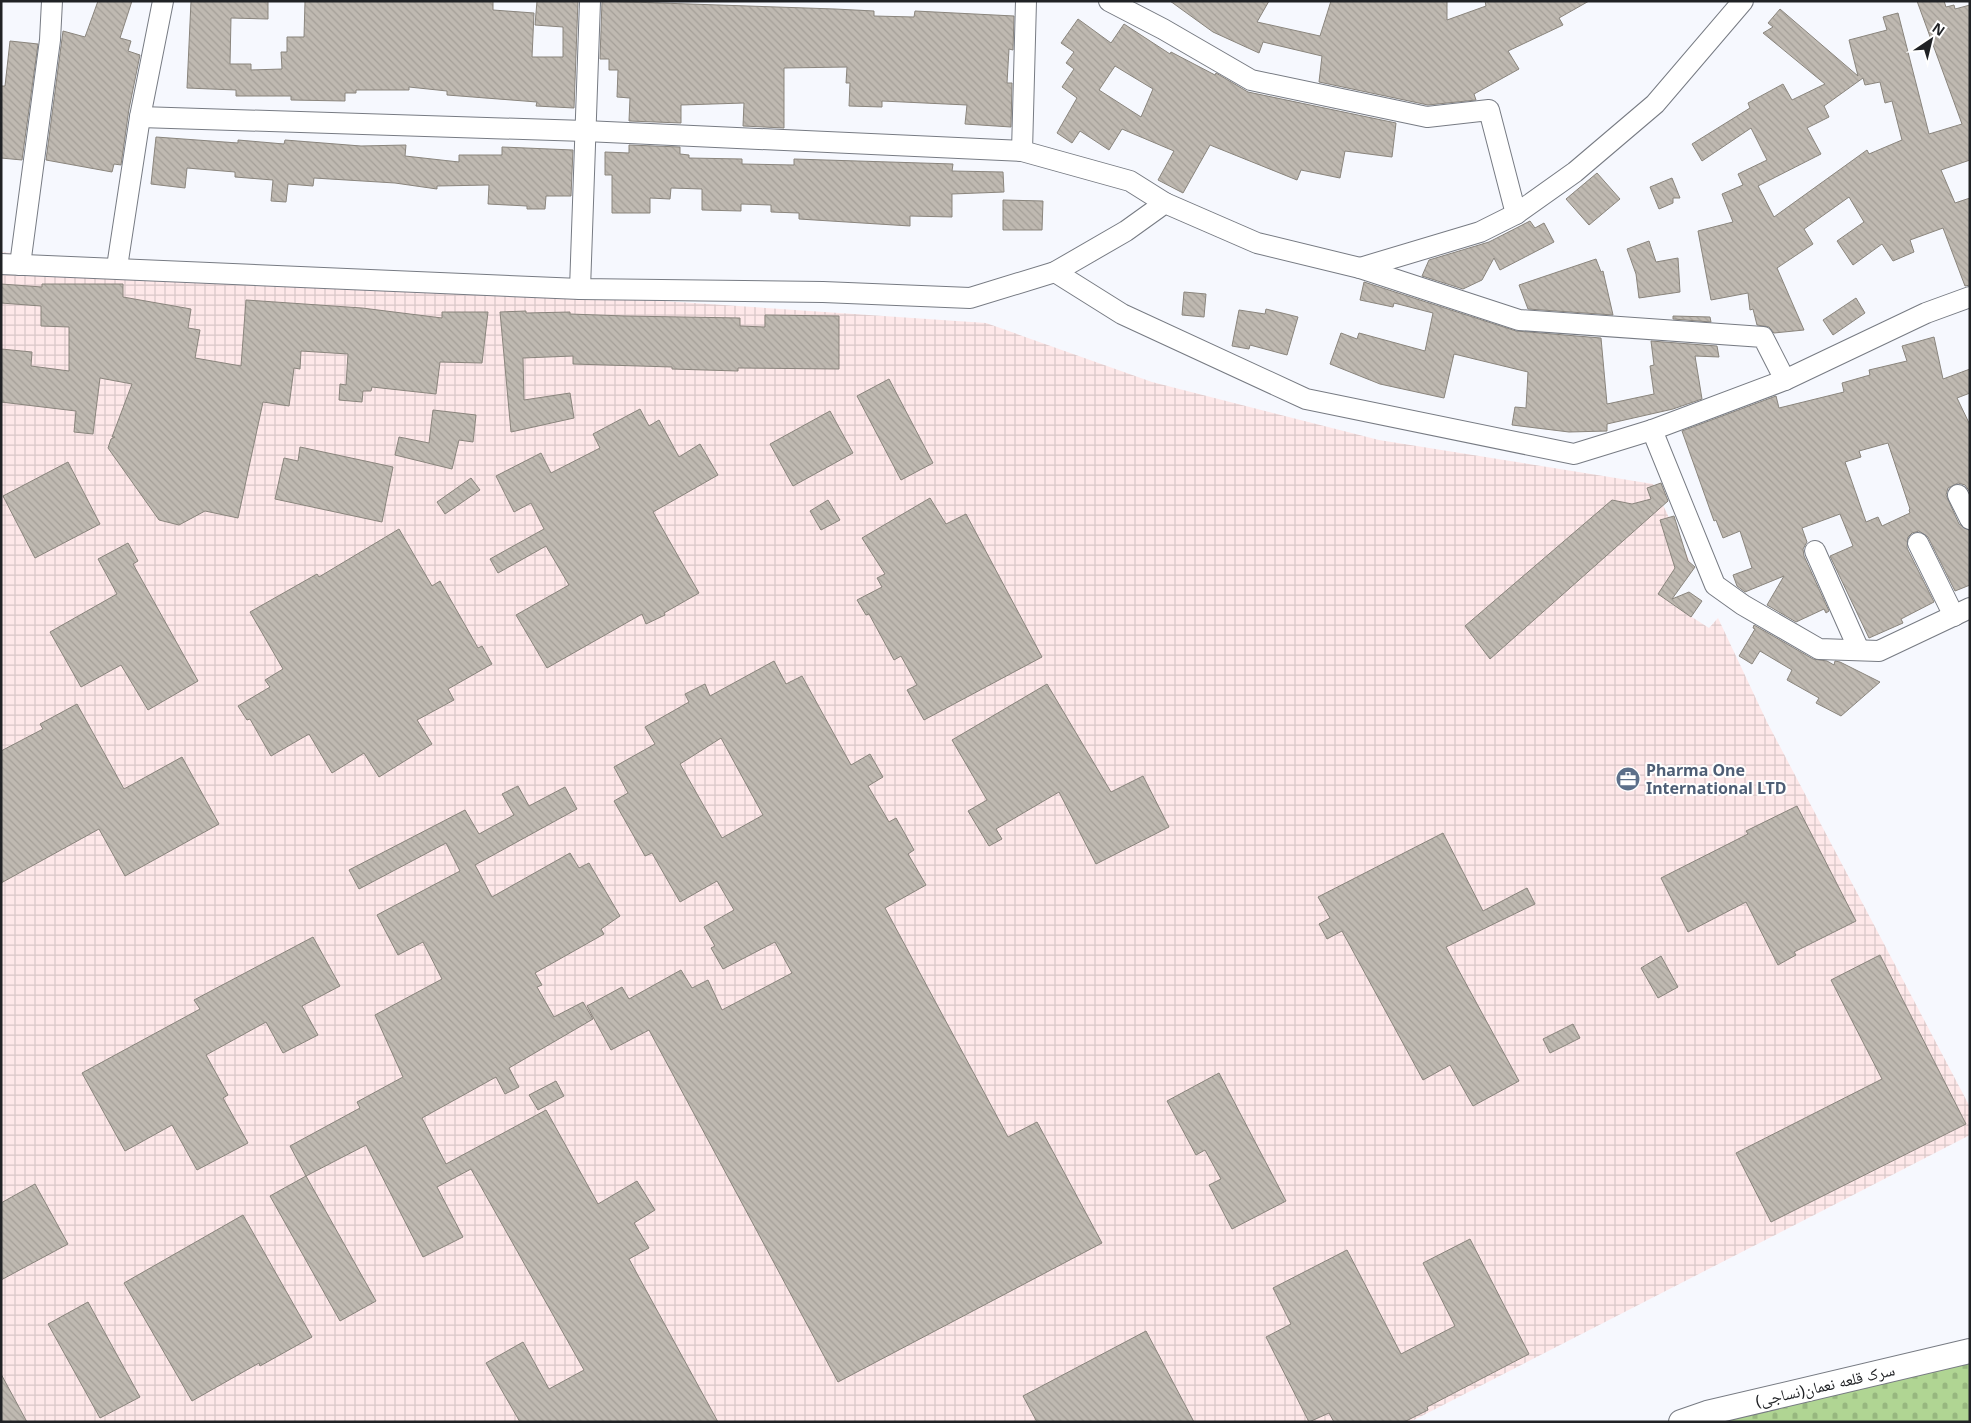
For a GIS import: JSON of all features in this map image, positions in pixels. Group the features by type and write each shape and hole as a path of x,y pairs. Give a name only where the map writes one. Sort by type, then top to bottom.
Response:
{"street":[{"path":"52,1 50,40 10,265 117,268 580,289 823,292 970,298 1054,272 1126,231 1165,203"},
{"path":"117,268 140,117 164,1"},
{"path":"580,289 590,1"},
{"path":"1022,151 1026,1"},
{"path":"1109,1 1163,29 1251,80 1427,117 1489,110 1516,214"},
{"path":"1360,268 1480,232 1516,214 1575,172 1655,104 1743,1"},
{"path":"140,117 584,131 1022,151 1130,181 1165,203 1257,243 1360,268 1519,320 1763,337 1785,380"},
{"path":"1054,272 1122,314 1306,399 1574,454 1652,430 1785,380 1926,313 1970,297"},
{"path":"1652,430 1715,585 1743,605 1819,649 1879,651 1962,612 1918,543"},
{"path":"1958,495 1970,519"},
{"path":"1815,551 1860,650"},
{"name":"سرک قلعه نعمان(نساجی)","path":"1681,1422 1707,1413 1970,1351"}],"shaded area":[{"path":"1,252 209,270 986,323 1152,382 1379,440 1653,484 1692,566 1670,603 1709,628 1718,618 1767,722 1970,1107 1970,1135 1410,1422 1,1422"}],"green space":[{"path":"1970,1351 1970,1422 1681,1422"}],"building":[{"path":"98,1 132,1 120,38 131,41 128,51 140,55 129,109 121,165 114,164 112,172 46,160 63,31 85,37"},
{"path":"191,1 268,1 268,19 231,18 230,64 251,64 251,70 282,69 281,52 287,52 287,37 304,37 305,1 493,1 493,10 534,13 532,57 563,57 563,27 535,25 537,1 578,1 574,108 536,106 537,102 447,95 447,91 409,87 409,90 356,90 356,93 345,93 345,101 291,100 291,96 236,96 236,90 187,88"},
{"path":"602,1 874,11 874,16 914,17 915,11 1014,16 1013,50 1009,49 1007,83 1012,83 1011,127 965,124 967,105 882,101 882,107 849,106 850,83 846,83 847,67 784,68 784,128 743,126 744,103 681,105 681,123 629,121 630,98 617,97 618,70 609,70 609,59 600,59"},
{"path":"1170,1 1269,1 1257,22 1320,36 1331,1 1447,1 1447,20 1486,6 1485,1 1589,1 1559,18 1563,25 1508,51 1519,69 1474,94 1476,100 1428,105 1319,82 1322,56 1263,42 1259,53 1213,32"},
{"path":"1917,1 1944,1 1946,7 1954,5 1955,9 1970,5 1970,160 1941,170 1955,203 1970,198 1970,285 1965,286 1943,228 1910,240 1914,252 1893,261 1882,244 1853,265 1837,241 1864,222 1849,197 1804,229 1813,244 1777,268 1804,330 1774,333 1769,327 1757,325 1753,309 1750,310 1748,293 1711,300 1698,231 1733,222 1722,194 1743,185 1738,174 1767,160 1751,128 1702,161 1692,144 1750,108 1748,103 1783,84 1792,100 1825,84 1763,33 1773,27 1768,23 1780,9 1858,76 1849,40 1887,30 1883,17 1898,13 1929,134 1962,124","holes":["1863,78 1865,85 1880,82 1885,103 1892,101 1902,140 1869,154 1867,150 1774,217 1758,186 1821,154 1807,128 1829,117 1824,106"]},
{"path":"1078,19 1111,43 1124,24 1170,54 1171,52 1215,75 1216,73 1248,92 1396,123 1392,157 1345,151 1340,178 1301,170 1297,180 1210,145 1183,193 1158,180 1174,151 1122,129 1109,150 1080,131 1072,143 1057,133 1077,98 1062,87 1074,69 1066,63 1074,52 1061,43","holes":["1115,66 1153,89 1141,117 1099,90"]},
{"path":"10,41 38,44 22,160 1,158 1,86 5,86"},
{"path":"156,137 238,143 238,140 284,144 285,140 361,146 406,145 405,156 459,162 459,155 502,155 502,147 573,150 571,196 546,196 545,209 527,209 527,206 488,204 489,185 437,186 437,189 395,183 314,178 313,186 288,184 286,202 271,201 273,180 235,177 235,172 187,168 185,188 151,184"},
{"path":"629,145 680,147 680,154 689,155 689,158 742,159 742,164 794,165 794,159 953,164 952,171 1003,172 1004,192 952,194 952,217 910,216 910,226 799,219 799,213 771,212 771,205 741,204 741,211 702,210 702,189 671,188 670,199 650,198 650,213 612,213 612,175 605,175 605,152 629,153"},
{"path":"1597,173 1620,199 1589,225 1566,199"},
{"path":"1672,178 1680,198 1673,198 1673,203 1659,209 1650,187"},
{"path":"1003,200 1043,201 1042,230 1003,230"},
{"path":"1530,221 1535,228 1544,223 1554,242 1500,270 1494,258 1482,280 1463,289 1422,276 1429,260 1489,242"},
{"path":"1649,241 1656,262 1678,258 1680,292 1639,298 1636,274 1627,249"},
{"path":"1596,259 1601,272 1603,271 1613,315 1528,309 1519,285"},
{"path":"1364,282 1516,331 1601,338 1607,404 1654,394 1650,366 1654,365 1651,341 1717,346 1719,357 1695,356 1702,399 1673,409 1607,424 1607,431 1569,432 1512,425 1515,407 1526,408 1528,372 1454,354 1444,398 1380,384 1330,364 1341,333 1357,339 1359,333 1425,351 1433,313 1394,303 1393,307 1360,300"},
{"path":"1,284 42,287 42,284 123,284 123,297 191,309 188,328 200,330 195,358 241,366 246,300 362,308 442,318 442,312 488,312 482,363 440,362 436,394 372,387 371,391 363,391 362,402 339,400 340,384 346,385 348,354 301,351 300,369 294,368 289,406 263,402 238,518 205,511 179,525 159,520 108,448 111,439 115,437 112,437 132,384 100,378 93,434 74,432 76,411 1,402 1,349 32,352 31,366 69,371 69,327 41,326 41,306 1,303"},
{"path":"1184,292 1206,294 1204,317 1182,315"},
{"path":"1856,298 1865,313 1833,335 1823,320"},
{"path":"1266,309 1298,317 1287,355 1250,345 1249,349 1232,346 1239,310 1265,314"},
{"path":"526,311 526,313 570,312 570,314 625,316 740,318 740,326 765,327 765,315 839,316 839,369 738,368 738,371 672,369 672,367 573,364 573,356 523,358 524,400 570,393 574,418 511,432 500,312"},
{"path":"1673,316 1710,317 1711,322 1673,319"},
{"path":"1934,337 1943,379 1970,369 1970,393 1957,398 1970,425 1970,492 1965,485 1958,483 1948,488 1946,495 1959,524 1970,531 1970,585 1955,591 1928,537 1919,531 1912,533 1908,537 1907,548 1934,602 1901,619 1903,623 1869,638 1830,556 1853,546 1840,514 1802,528 1807,542 1803,549 1804,556 1829,611 1826,613 1824,609 1796,622 1767,605 1784,576 1745,592 1737,586 1733,575 1752,568 1740,531 1723,538 1716,520 1714,521 1682,431 1776,396 1779,408 1844,392 1842,383 1870,375 1869,370 1907,361 1902,346","holes":["1888,443 1910,513 1882,526 1878,517 1866,522 1845,462 1861,457 1859,451"]},
{"path":"889,379 933,463 901,480 857,396"},
{"path":"640,409 649,426 659,420 679,457 700,444 718,475 653,512 699,593 664,613 665,615 646,624 642,614 547,668 516,615 569,585 546,546 498,573 490,559 544,529 531,503 514,512 496,476 541,453 551,473 600,448 593,434"},
{"path":"433,410 476,415 473,442 459,440 452,469 395,455 399,437 429,443"},
{"path":"830,411 853,453 793,486 770,444"},
{"path":"300,447 393,467 382,522 275,499 284,458 298,461"},
{"path":"68,462 100,524 35,558 3,496"},
{"path":"471,478 480,490 445,514 437,502"},
{"path":"1661,483 1668,501 1490,659 1465,626 1612,500 1632,504 1651,499 1647,488"},
{"path":"930,498 946,524 966,514 1042,657 924,720 907,690 917,685 901,656 894,660 869,614 866,615 857,600 882,587 877,578 885,574 862,538"},
{"path":"828,500 840,520 821,530 810,511"},
{"path":"1674,516 1688,561 1695,567 1672,599 1689,592 1702,601 1691,617 1658,594 1675,568 1660,520"},
{"path":"399,529 432,586 440,581 478,648 482,646 492,664 448,689 454,700 417,720 432,744 379,777 364,753 332,773 309,734 271,756 250,719 247,720 238,706 270,687 265,680 283,669 250,612 317,574 319,577"},
{"path":"128,543 138,561 133,564 198,681 148,710 121,665 81,687 50,632 117,594 98,559"},
{"path":"1754,625 1813,659 1827,661 1834,665 1835,661 1840,662 1880,682 1841,716 1816,703 1819,698 1787,680 1792,670 1760,651 1752,664 1739,656 1755,629 1753,628"},
{"path":"774,661 786,684 802,676 851,765 870,754 883,777 868,786 889,822 896,818 914,850 908,854 926,885 885,908 1008,1137 1037,1122 1102,1243 838,1382 649,1030 611,1050 587,1006 622,987 629,999 681,970 692,988 708,980 722,1010 792,973 775,942 723,969 711,948 715,946 704,927 734,910 717,881 680,902 652,853 645,856 614,801 628,793 614,767 655,744 645,727 689,702 685,694 705,684 710,696","holes":["721,738 763,815 722,838 680,764"]},
{"path":"1047,684 1111,792 1143,776 1169,827 1096,864 1059,792 996,829 1002,839 989,846 968,811 987,800 952,740"},
{"path":"77,704 124,789 182,757 219,824 125,876 99,829 1,883 1,751 43,729 40,724"},
{"path":"518,786 529,806 565,787 577,809 475,865 492,897 570,853 579,868 589,863 620,916 601,929 604,934 535,973 542,985 537,987 554,1017 583,1002 593,1019 509,1068 519,1087 505,1094 496,1077 422,1118 446,1164 546,1110 598,1204 637,1181 655,1210 634,1223 649,1248 629,1259 718,1422 520,1422 486,1363 523,1342 549,1389 584,1370 471,1169 437,1187 463,1237 423,1257 366,1145 306,1176 290,1146 360,1108 357,1102 403,1077 375,1015 442,979 423,942 398,955 377,915 460,871 446,843 359,889 349,870 465,810 479,834 514,815 502,794"},
{"path":"1797,806 1856,921 1794,952 1796,955 1778,965 1746,902 1688,932 1661,878 1748,834 1746,831"},
{"path":"1443,833 1483,911 1527,888 1535,904 1446,947 1519,1081 1473,1106 1450,1065 1423,1080 1342,931 1327,939 1319,924 1330,918 1318,897"},
{"path":"313,937 340,986 302,1006 318,1035 283,1053 266,1022 206,1055 228,1095 223,1098 248,1143 197,1170 172,1125 125,1151 82,1073 200,1009 194,1000"},
{"path":"1880,955 1966,1124 1771,1222 1736,1153 1882,1079 1831,980"},
{"path":"1661,956 1678,987 1658,998 1641,968"},
{"path":"1573,1024 1580,1038 1550,1053 1543,1039"},
{"path":"1219,1073 1286,1201 1232,1229 1209,1185 1221,1179 1205,1150 1196,1155 1167,1101"},
{"path":"556,1081 564,1096 538,1110 529,1095"},
{"path":"306,1176 376,1301 340,1321 270,1196"},
{"path":"35,1184 68,1244 1,1280 1,1203"},
{"path":"243,1215 312,1337 260,1366 259,1363 192,1401 124,1283"},
{"path":"1470,1239 1529,1354 1427,1407 1428,1410 1404,1422 1334,1422 1329,1413 1309,1422 1266,1337 1291,1324 1273,1288 1347,1250 1401,1354 1455,1326 1423,1263"},
{"path":"88,1302 140,1397 100,1418 48,1324"},
{"path":"1146,1331 1194,1422 1037,1422 1023,1396"},
{"path":"1,1374 27,1422 1,1422"}],"place":[{"name":"Pharma One International LTD","path":"1628,779"}]}
